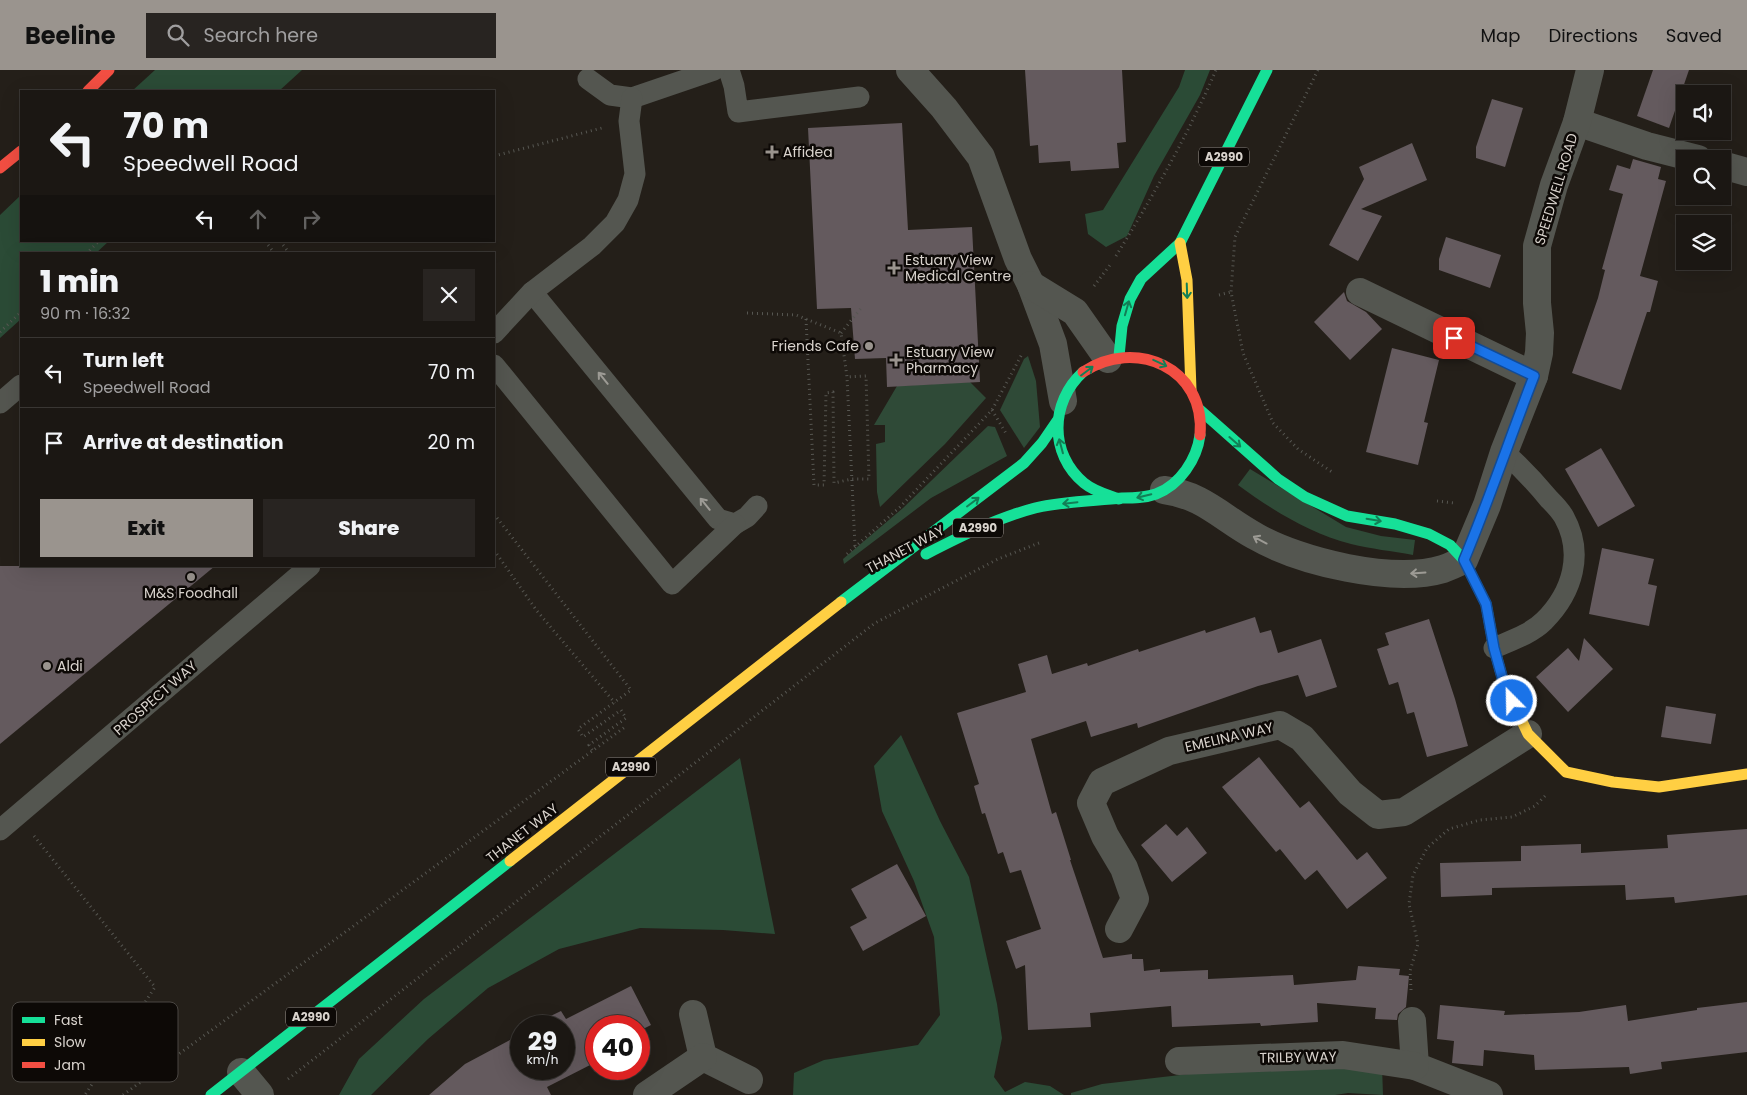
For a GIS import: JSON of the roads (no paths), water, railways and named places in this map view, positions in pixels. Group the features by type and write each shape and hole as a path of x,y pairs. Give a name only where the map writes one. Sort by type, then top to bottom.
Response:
{"main road":[{"path":"89,90 109,70"},
{"name":"A2990","path":"1114,357 1130,299 1141,279 1180,243 1267,70"},
{"path":"0,168 20,152"},
{"name":"THANET WAY","path":"1180,243 1187,280 1191,390"},
{"name":"THANET WAY","path":"211,1095 850,595 1024,463 1042,443 1060,411 1073,382 1089,368 1114,357 1140,356 1160,362 1178,374 1191,390 1199,409 1201,433 1195,456 1182,476 1164,490 1142,498 1048,506 991,522 850,595"},
{"path":"1199,409 1272,474 1305,498 1347,516 1395,524 1429,534 1450,545 1464,560 1486,604 1494,648 1504,684 1528,734 1566,772 1613,782 1658,787 1747,774"},
{"name":"THANET WAY","path":"1060,411 1059,443 1067,463 1080,480 1098,492 1119,499"}],"street":[{"path":"910,70 944,108 982,157 1018,259 1031,285 1053,344 1060,411"},
{"name":"SPEEDWELL ROAD","path":"1464,560 1487,505 1504,452 1534,376 1539,353 1540,333 1536,274 1537,246 1554,185 1577,122 1590,70"},
{"name":"SPEEDWELL ROAD","path":"1577,122 1647,146 1676,153"},
{"path":"1731,168 1747,172"},
{"path":"1031,285 1075,312 1114,357"},
{"path":"1360,292 1534,376"},
{"path":"1164,490 1184,494 1202,501 1239,527 1270,545 1293,554 1332,565 1390,572 1421,573 1444,569 1464,560"},
{"name":"EMELINA WAY","path":"1119,929 1135,899 1124,868 1105,836 1092,802 1102,782 1169,751 1280,725 1302,738 1350,793 1378,815 1404,812 1528,734"},
{"path":"693,1014 703,1057 750,1087"},
{"path":"1412,1021 1415,1066"},
{"name":"TRILBY WAY","path":"1179,1061 1343,1055 1415,1066 1489,1095"},
{"path":"647,1095 703,1057"},
{"path":"241,1072 260,1095"}],"lane":[{"path":"588,79 610,95 632,98 714,70"},
{"path":"729,70 734,86 738,112 859,97"},
{"path":"495,332 532,292 592,246 615,224 628,200 635,174 629,121 632,98"},
{"path":"532,292 718,519 735,524"},
{"path":"495,366 672,584 735,524 747,517 757,506"},
{"path":"0,403 20,386"},
{"path":"1494,648 1519,637 1543,622 1559,603 1573,575 1575,543 1564,516 1530,475 1504,452"},
{"name":"PROSPECT WAY","path":"0,830 309,567"}],"place":[{"name":"Affidea","path":"772,152"},
{"name":"Estuary View Medical Centre","path":"894,268"},
{"name":"Friends Cafe","path":"869,346"},
{"name":"Estuary View Pharmacy","path":"896,360"},
{"name":"M&S Foodhall","path":"191,577"},
{"name":"Aldi","path":"47,666"}]}
